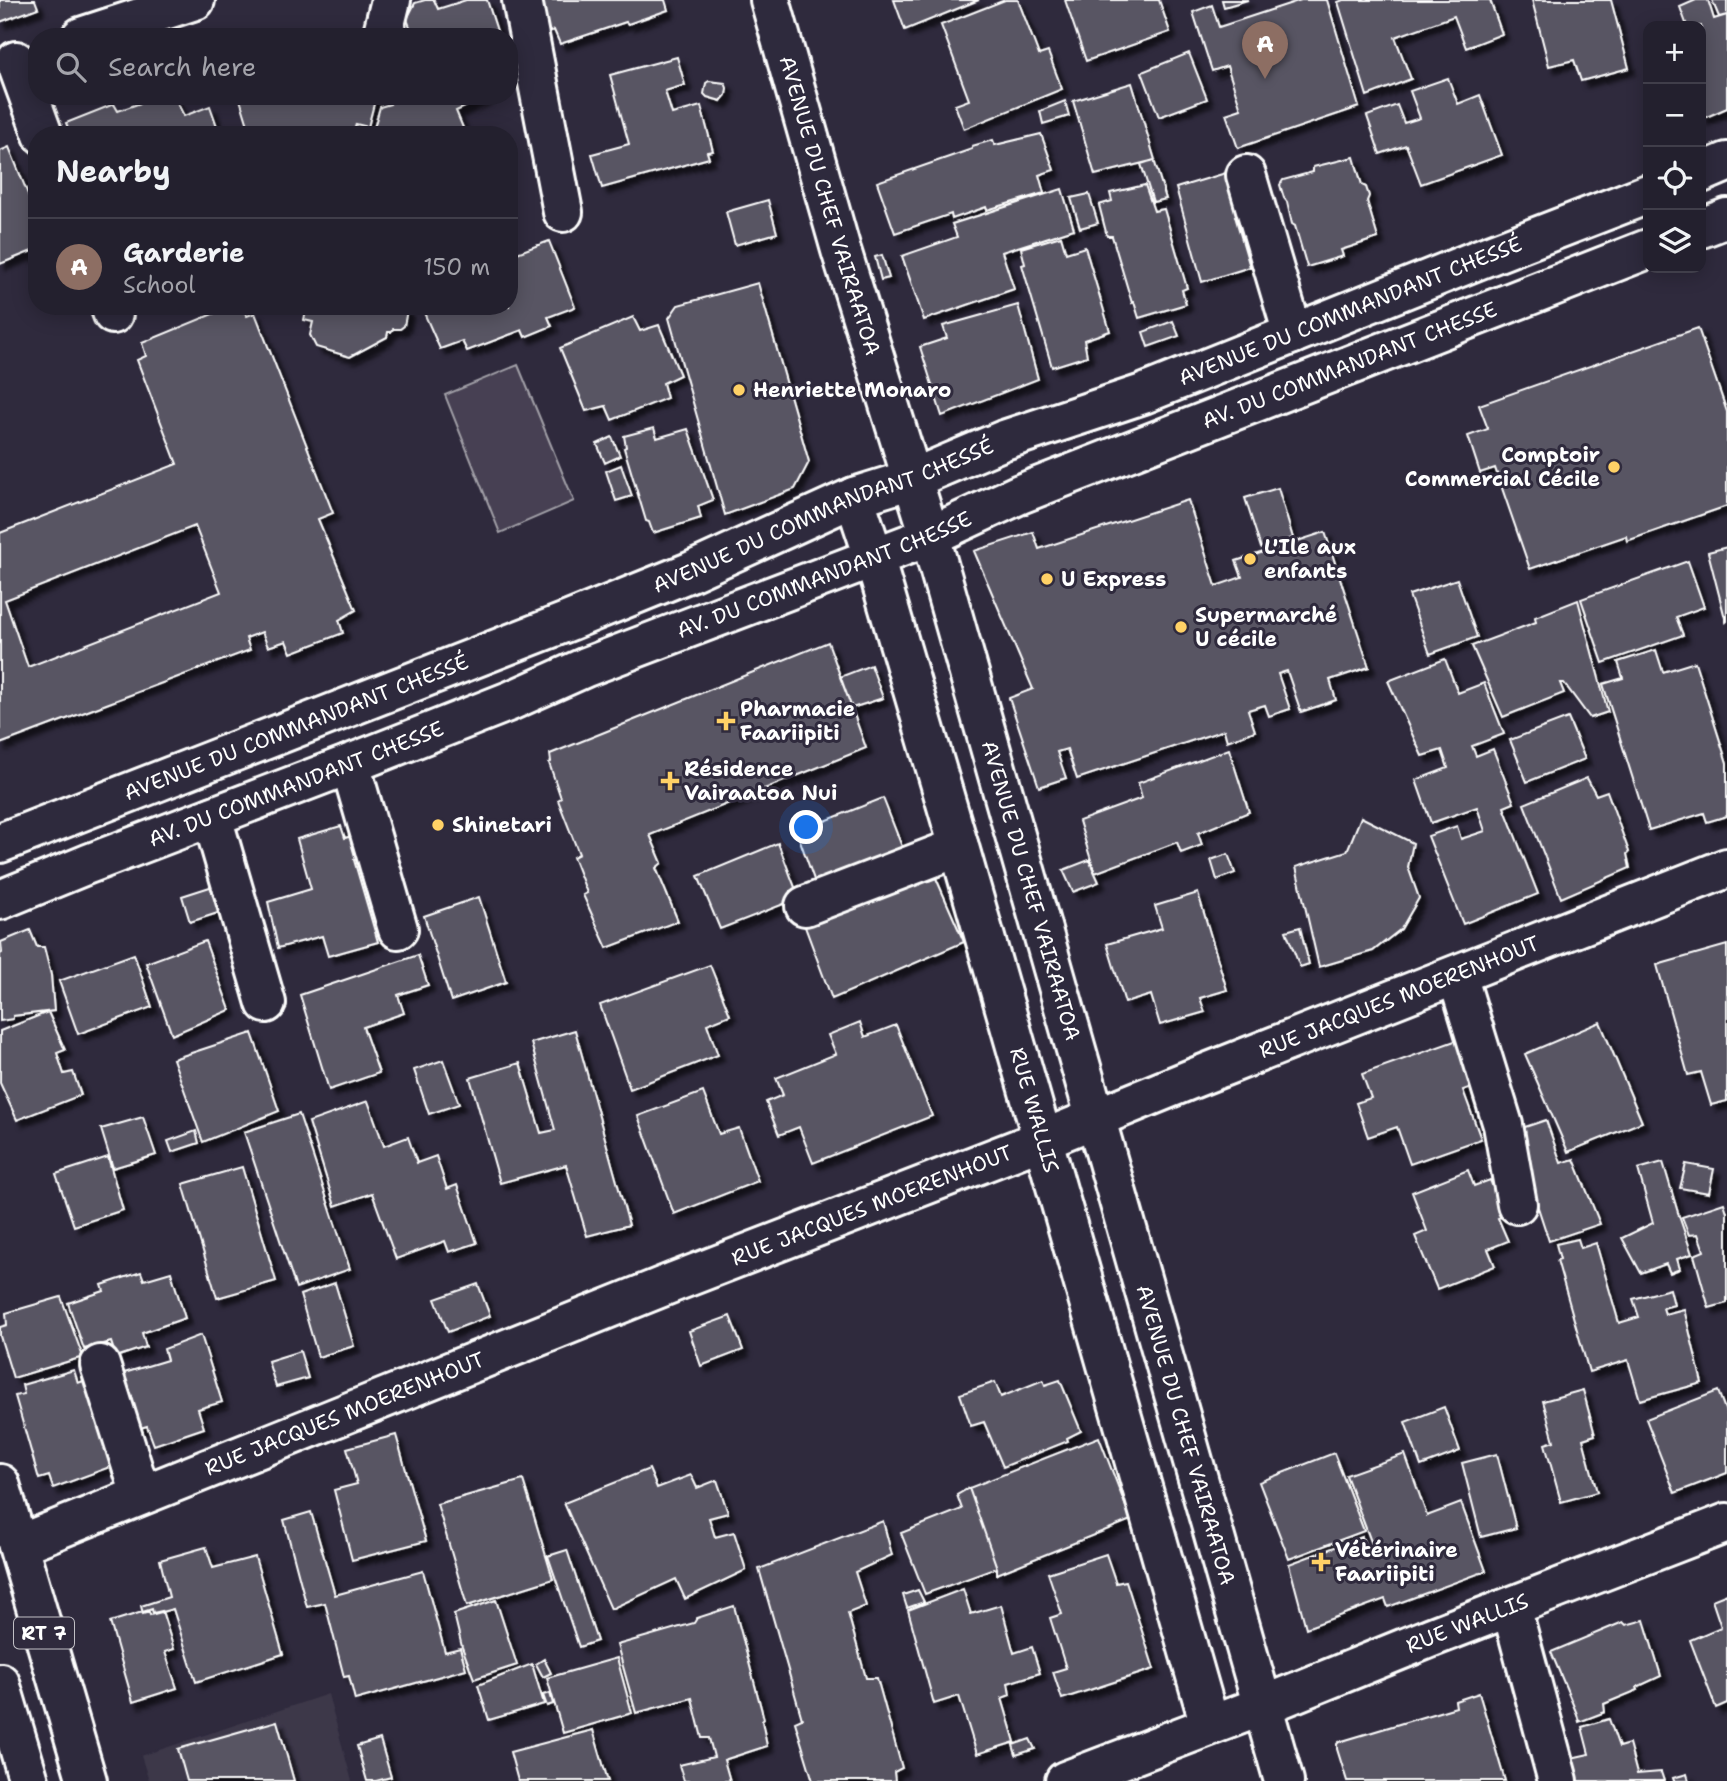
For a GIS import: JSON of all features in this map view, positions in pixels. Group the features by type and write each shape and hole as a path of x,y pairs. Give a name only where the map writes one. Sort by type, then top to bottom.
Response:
{"main road":[{"path":"96,22 195,0"},
{"path":"384,28 391,0"},
{"path":"522,0 563,212"},
{"name":"AVENUE DU CHEF VAIRAATOA","path":"770,0 841,250 930,536 1284,1781"},
{"path":"18,61 28,91"},
{"path":"33,105 40,126"},
{"path":"1706,171 1727,162"},
{"path":"1246,175 1293,334"},
{"name":"AVENUE DU COMMANDANT CHESSÉ","path":"0,843 690,572 853,497 912,479 1004,440 1143,394 1477,260 1643,207"},
{"path":"1706,226 1727,218"},
{"name":"AV. DU COMMANDANT CHESSE","path":"0,900 510,701 586,667 930,536 1020,494 1643,251"},
{"name":"RUE WALLIS","path":"853,497 874,558 1044,1139 1210,1725"},
{"path":"350,764 398,929"},
{"path":"212,817 266,1003"},
{"path":"805,906 959,847"},
{"name":"RUE JACQUES MOERENHOUT","path":"18,1545 674,1282 1044,1139 1727,868"},
{"path":"1457,975 1503,1125 1517,1204"},
{"path":"100,1365 141,1495"},
{"name":"RT 7","path":"0,1484 87,1781"},
{"name":"RUE WALLIS","path":"1065,1781 1727,1523"},
{"path":"1511,1607 1558,1781"},
{"path":"0,1684 29,1781"}],"shaded area":[{"path":"518,365 574,501 500,533 445,395"},
{"path":"328,1694 352,1781 149,1781 141,1756"}],"building":[{"path":"0,0 35,0 38,8 0,22"},
{"path":"434,0 438,9 466,0 487,0 496,28 410,28 407,19 415,3"},
{"path":"538,0 665,0 668,10 560,44 554,30 549,32"},
{"path":"894,0 979,0 905,30"},
{"path":"1005,0 1018,0 1039,55 1048,52 1062,89 964,129 955,105 969,100 941,25"},
{"path":"1065,0 1159,0 1170,32 1086,61"},
{"path":"1222,0 1248,0 1224,7"},
{"path":"1301,0 1327,0 1359,107 1238,148 1226,114 1241,109 1227,66 1212,71 1193,12 1212,5 1219,27"},
{"path":"1490,0 1502,34 1466,48 1454,16 1395,37 1411,79 1367,96 1338,2"},
{"path":"1532,0 1611,0 1629,68 1581,81 1574,60 1549,66"},
{"path":"1696,0 1708,0 1714,19 1727,15 1727,108 1706,117 1706,21 1685,21 1680,7"},
{"path":"1712,0 1727,0 1727,15 1719,17"},
{"path":"1189,53 1207,99 1159,117 1142,72"},
{"path":"677,57 685,85 665,91 672,114 701,106 713,151 707,152 709,158 602,188 592,154 629,144 610,75"},
{"path":"1448,78 1458,104 1480,95 1502,155 1421,184 1406,145 1380,154 1367,116 1397,105 1404,123 1420,118 1410,91"},
{"path":"709,81 725,83 726,95 721,101 704,94"},
{"path":"1132,83 1155,160 1095,175 1073,101"},
{"path":"1065,101 1069,116 1043,124 1040,111"},
{"path":"111,105 118,111 135,105 178,105 184,116 210,106 217,126 67,126 66,123"},
{"path":"242,105 374,105 368,126 248,126"},
{"path":"469,105 456,111 462,126 375,126 380,107"},
{"path":"1041,134 1054,170 1039,175 1044,193 987,210 986,207 952,219 951,214 895,233 877,182 972,149 972,146 993,140 995,145"},
{"path":"9,147 28,194 28,253 0,264 0,151"},
{"path":"1354,157 1362,185 1366,187 1369,196 1367,201 1378,238 1341,250 1343,256 1307,267 1280,185 1283,180 1313,172 1313,167"},
{"path":"1154,160 1166,199 1153,202 1141,164"},
{"path":"1229,172 1242,214 1235,216 1250,267 1202,282 1176,188"},
{"path":"1145,185 1154,211 1164,209 1187,288 1182,290 1186,304 1139,318 1112,236 1107,236 1099,205 1112,201 1110,193"},
{"path":"1062,189 1074,229 1002,252 1014,289 924,320 902,256 957,237 952,224"},
{"path":"1089,194 1098,223 1080,228 1071,198"},
{"path":"768,200 777,233 735,245 726,212"},
{"path":"1061,236 1066,253 1085,247 1110,331 1084,340 1087,356 1052,367 1022,265 1025,264 1021,248"},
{"path":"549,241 575,307 548,317 552,326 525,337 522,330 467,351 462,341 440,349 425,315 518,315 518,253"},
{"path":"882,255 889,278 881,280 875,257"},
{"name":"Henriette Monaro","path":"758,283 809,462 795,489 725,515 669,318 678,305"},
{"path":"1018,305 1038,379 942,416 920,347 947,338 943,326"},
{"path":"210,315 256,315 333,513 318,519 356,610 339,620 343,633 291,653 286,641 268,647 262,632 246,638 250,650 0,744 0,533 177,464 137,360 146,356 142,343","holes":["195,526 221,592 28,667 5,600"]},
{"path":"305,315 406,315 404,326 400,329 393,329 388,332 387,337 350,357 316,347 310,335 313,322 304,320"},
{"path":"633,317 640,331 659,325 680,375 663,383 667,398 612,420 606,406 586,411 560,348"},
{"path":"1173,321 1179,336 1148,347 1143,332"},
{"name":"Comptoir Commercial Cécile","path":"1698,328 1727,412 1727,506 1627,541 1626,536 1530,569 1495,468 1480,473 1468,436 1488,429 1479,405"},
{"path":"654,428 657,438 688,429 713,500 698,506 701,518 653,533 646,521 624,448 624,436"},
{"path":"612,437 620,456 605,463 597,444"},
{"path":"621,465 632,496 616,501 606,471"},
{"path":"1278,488 1293,538 1261,548 1245,498"},
{"name":"Supermarché U cécile","path":"1188,500 1216,586 1242,577 1236,561 1325,532 1369,667 1330,680 1336,700 1301,712 1287,671 1278,674 1290,709 1269,716 1265,705 1248,710 1255,731 1227,741 1224,730 1077,779 1067,749 1057,752 1066,778 1039,787 1009,698 1033,689 974,551 1033,532 1039,549"},
{"path":"1727,547 1727,621 1726,622 1708,552"},
{"path":"1688,561 1704,607 1676,617 1683,635 1603,663 1581,599"},
{"path":"1457,579 1477,637 1430,654 1409,595"},
{"path":"1578,600 1608,712 1590,718 1564,683 1560,683 1564,693 1503,717 1472,646 1536,622 1535,617"},
{"name":"Résidence Vairaatoa Nui","path":"828,642 866,748 650,835 662,863 656,868 678,921 607,948 583,895 587,893 573,857 579,854 558,800 561,798 549,763 550,754"},
{"path":"1656,650 1663,672 1695,662 1727,763 1727,816 1707,822 1704,813 1649,830 1603,684 1623,678 1618,662"},
{"path":"1445,659 1458,693 1484,683 1504,734 1472,746 1476,756 1493,749 1514,803 1504,807 1538,894 1463,924 1428,836 1457,826 1461,839 1485,831 1477,807 1431,823 1416,780 1448,768 1442,750 1422,756 1388,681"},
{"path":"871,665 883,698 852,708 840,677"},
{"path":"1568,718 1585,759 1527,782 1510,740"},
{"path":"1229,749 1249,812 1198,833 1202,845 1181,853 1177,842 1095,873 1079,821 1142,798 1138,783"},
{"path":"1587,778 1596,795 1607,791 1629,852 1627,854 1630,868 1561,898 1524,804"},
{"path":"883,798 906,857 818,891 797,832"},
{"path":"1361,817 1413,843 1408,867 1419,898 1401,929 1373,951 1319,967 1296,867 1347,851"},
{"path":"341,826 345,838 355,835 362,858 354,860 378,942 328,956 322,936 278,948 268,902 311,889 297,839"},
{"path":"778,843 799,898 720,929 698,876"},
{"path":"1228,854 1235,873 1217,880 1211,860"},
{"path":"1089,860 1099,882 1073,892 1063,870"},
{"path":"932,869 964,942 832,999 804,924"},
{"path":"216,885 224,911 190,922 182,896"},
{"path":"1198,893 1227,990 1200,998 1205,1012 1160,1025 1151,995 1125,1003 1107,944 1162,928 1155,906"},
{"path":"479,897 506,982 451,1001 424,916"},
{"path":"1300,927 1309,964 1300,967 1286,931"},
{"path":"30,930 37,947 44,947 51,975 54,1011 13,1016 13,1019 0,1021 1,942"},
{"path":"205,941 230,1010 172,1035 146,963"},
{"path":"1727,945 1727,1101 1711,1105 1701,1072 1688,1075 1657,965"},
{"path":"134,954 152,1007 78,1034 59,981"},
{"path":"418,955 428,985 398,995 404,1013 363,1027 379,1073 329,1090 300,995"},
{"path":"710,965 730,1015 707,1024 718,1055 630,1089 600,1005"},
{"path":"48,1012 65,1050 57,1053 64,1074 73,1072 81,1095 17,1120 0,1083 0,1031"},
{"path":"860,1022 865,1037 896,1025 932,1116 813,1163 799,1127 779,1135 766,1102 783,1095 776,1078 836,1054 828,1035"},
{"path":"1600,1022 1642,1122 1568,1152 1525,1054"},
{"path":"575,1030 629,1225 587,1236 566,1165 500,1183 470,1078 520,1063 541,1133 555,1130 531,1043"},
{"path":"252,1033 279,1111 203,1142 173,1059"},
{"path":"1463,1038 1480,1084 1463,1090 1481,1139 1410,1164 1397,1127 1368,1137 1356,1103 1371,1098 1362,1074"},
{"path":"443,1060 459,1104 429,1114 414,1070"},
{"path":"703,1092 719,1134 739,1128 758,1181 674,1214 638,1116"},
{"path":"368,1101 384,1146 408,1137 417,1163 436,1156 447,1189 457,1185 477,1243 449,1252 445,1241 396,1259 372,1193 335,1206 309,1122"},
{"path":"299,1114 350,1269 296,1288 244,1132"},
{"path":"143,1117 156,1155 113,1168 101,1129"},
{"path":"1546,1120 1561,1163 1574,1159 1600,1224 1549,1241 1513,1131"},
{"path":"196,1131 199,1143 172,1152 168,1141"},
{"path":"108,1157 123,1210 74,1226 56,1174"},
{"path":"1663,1162 1692,1254 1677,1259 1680,1269 1670,1273 1666,1264 1641,1273 1622,1238 1653,1223 1638,1169"},
{"path":"1686,1164 1714,1169 1709,1193 1680,1188"},
{"path":"242,1167 276,1281 217,1298 183,1184"},
{"path":"1468,1170 1474,1186 1490,1180 1504,1216 1498,1218 1508,1241 1488,1249 1495,1266 1437,1289 1415,1236 1427,1231 1412,1192"},
{"path":"1724,1203 1727,1212 1727,1303 1709,1308 1694,1255 1704,1251 1698,1234 1689,1235 1682,1217"},
{"path":"1578,1239 1581,1248 1596,1243 1619,1323 1639,1317 1633,1299 1670,1289 1674,1305 1663,1308 1665,1314 1684,1309 1702,1383 1640,1400 1628,1360 1589,1372 1557,1260 1560,1259 1556,1244"},
{"path":"141,1272 144,1280 171,1272 185,1318 142,1333 146,1347 116,1357 111,1342 84,1349 68,1303 104,1291 102,1285"},
{"path":"335,1283 354,1346 318,1357 300,1295"},
{"path":"478,1284 490,1316 448,1332 435,1299"},
{"path":"61,1297 83,1357 13,1378 0,1336 0,1327 7,1325 6,1313"},
{"path":"730,1316 743,1350 701,1366 689,1331"},
{"path":"201,1335 222,1402 198,1409 204,1428 154,1445 147,1426 127,1432 111,1377 167,1360 164,1349"},
{"path":"300,1351 308,1378 276,1387 268,1361"},
{"path":"74,1370 78,1383 92,1378 118,1464 53,1488 49,1476 39,1479 15,1396 24,1394 22,1385"},
{"path":"1043,1380 1045,1385 1060,1380 1081,1431 1067,1438 1068,1441 1003,1467 984,1422 971,1426 960,1394 995,1382 1001,1397"},
{"path":"1583,1390 1595,1435 1583,1439 1597,1492 1561,1502 1545,1444 1554,1441 1543,1401"},
{"path":"1718,1391 1727,1415 1727,1473 1675,1493 1646,1419"},
{"path":"1444,1407 1460,1451 1421,1466 1405,1422"},
{"path":"396,1435 426,1541 352,1560 334,1490 357,1484 347,1448"},
{"path":"1099,1437 1131,1520 997,1574 969,1488"},
{"path":"1334,1453 1364,1531 1289,1559 1259,1482"},
{"path":"1405,1454 1427,1516 1461,1503 1486,1571 1388,1607 1385,1599 1306,1628 1289,1564 1362,1537 1370,1557 1376,1555 1346,1475"},
{"path":"1497,1454 1516,1528 1481,1537 1462,1463"},
{"path":"649,1469 657,1488 691,1475 697,1488 717,1480 728,1513 709,1518 715,1537 734,1532 746,1570 685,1599 676,1579 611,1609 564,1503"},
{"path":"523,1480 553,1579 467,1606 437,1504"},
{"path":"969,1488 997,1568 925,1594 901,1533 962,1509 957,1495"},
{"path":"311,1512 335,1595 423,1571 445,1652 460,1648 466,1669 355,1700 349,1676 344,1677 325,1603 307,1607 284,1520"},
{"path":"883,1521 892,1555 855,1572 866,1606 848,1613 866,1678 877,1678 902,1768 894,1772 895,1781 813,1781 795,1722 802,1719 759,1569"},
{"path":"206,1547 213,1568 255,1557 283,1654 196,1682 173,1609 150,1615 149,1612 143,1614 141,1606 169,1597 160,1560"},
{"path":"567,1550 597,1641 579,1647 548,1556"},
{"path":"1106,1554 1116,1583 1126,1581 1154,1669 1062,1699 1053,1672 1066,1668 1050,1618 1062,1614 1048,1573"},
{"path":"963,1589 971,1614 1001,1605 1014,1653 1032,1647 1040,1673 1008,1683 1010,1695 1002,1698 1015,1742 977,1754 959,1696 934,1704 908,1610"},
{"path":"918,1590 924,1602 907,1608 903,1595"},
{"path":"1727,1594 1727,1703 1716,1708 1690,1640 1721,1627 1712,1600"},
{"path":"496,1600 517,1665 474,1679 454,1614"},
{"path":"734,1606 764,1719 762,1721 767,1746 724,1760 730,1781 684,1781 679,1765 714,1757 709,1738 702,1738 692,1698 636,1713 617,1645 694,1623 697,1618"},
{"path":"152,1609 153,1613 162,1611 174,1649 165,1652 177,1688 133,1702 110,1622"},
{"path":"1644,1620 1661,1676 1637,1687 1638,1690 1604,1704 1605,1712 1579,1722 1551,1652 1623,1622 1626,1625"},
{"path":"617,1658 632,1713 563,1733 547,1678"},
{"path":"544,1659 551,1673 543,1677 536,1664"},
{"path":"532,1664 544,1704 489,1720 478,1685"},
{"path":"550,1693 553,1704 547,1706 543,1695"},
{"path":"1479,1693 1505,1781 1347,1781 1337,1749 1339,1742 1456,1707 1455,1701"},
{"path":"1609,1719 1619,1747 1629,1744 1637,1774 1661,1772 1664,1781 1576,1781 1571,1758 1589,1754 1582,1727"},
{"path":"277,1721 294,1781 187,1781 178,1749"},
{"path":"593,1730 608,1781 518,1781 510,1752"},
{"path":"380,1739 391,1777 367,1781 357,1746"},
{"path":"1030,1739 1035,1749 1016,1755 1013,1745"},
{"path":"1687,1774 1689,1781 1674,1781 1673,1778"}],"place":[{"name":"Garderie","path":"1265,79"},
{"name":"Henriette Monaro","path":"739,390"},
{"name":"Comptoir Commercial Cécile","path":"1614,467"},
{"name":"L'Ile aux enfants","path":"1250,559"},
{"name":"U Express","path":"1047,579"},
{"name":"Supermarché U cécile","path":"1181,627"},
{"name":"Pharmacie Faariipiti","path":"726,721"},
{"name":"Résidence Vairaatoa Nui","path":"670,781"},
{"name":"Shinetari","path":"438,825"},
{"name":"Vétérinaire Faariipiti","path":"1321,1562"}]}
